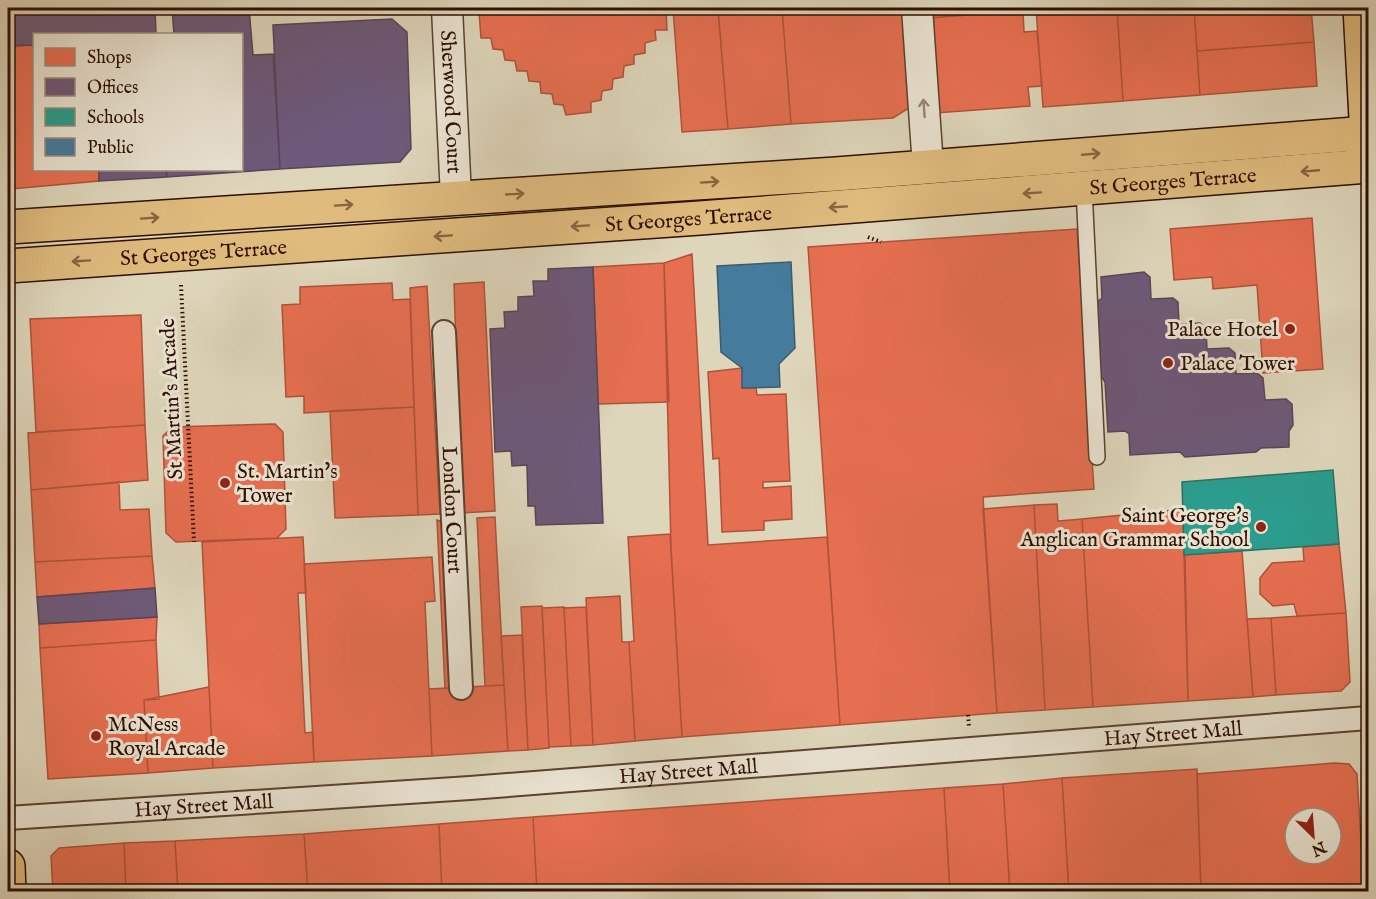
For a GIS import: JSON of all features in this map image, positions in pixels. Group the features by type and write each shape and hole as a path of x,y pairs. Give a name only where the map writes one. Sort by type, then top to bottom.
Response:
{"main road":[{"path":"1360,8 1368,142"},
{"name":"St Georges Terrace","path":"8,227 928,167 1368,142"},
{"name":"St Georges Terrace","path":"8,266 1084,189 1368,166"},
{"path":"8,867 9,891"}],"street":[{"name":"Sherwood Court","path":"447,8 456,197"},
{"path":"917,8 928,167"},
{"name":"London Court","path":"444,332 461,687"},
{"name":"Hay Street Mall","path":"8,818 470,788 1368,718"}],"lane":[{"path":"1084,189 1097,457"}],"path":[{"path":"867,236 881,242"},
{"name":"St Martin's Arcade","path":"179,254 194,542"}],"building: Shops":[{"path":"489,8 666,8 667,30 655,30 656,40 645,43 645,53 634,55 634,64 624,66 623,77 613,79 612,89 602,91 601,100 591,102 591,112 566,115 563,105 554,104 552,94 541,93 540,82 529,81 527,71 517,71 515,61 505,60 503,50 493,49 491,38 481,38 479,12"},
{"path":"673,8 718,8 728,129 682,132"},
{"path":"720,8 782,8 791,124 728,129 718,10"},
{"path":"782,8 905,8 912,106 893,118 791,124"},
{"path":"928,8 1023,8 1023,11 929,18"},
{"path":"1036,8 1117,8 1123,101 1043,107"},
{"path":"1117,8 1194,8 1200,95 1123,101"},
{"path":"1194,8 1311,8 1314,42 1197,51"},
{"path":"1023,11 1024,32 1037,31 1042,86 1028,87 1030,106 935,113 929,18"},
{"path":"1314,42 1317,86 1200,95 1197,51"},
{"path":"33,45 33,171 99,171 99,181 11,189 8,46"},
{"name":"Palace Hotel","path":"1312,218 1323,369 1263,373 1257,285 1213,289 1212,277 1174,280 1170,229"},
{"path":"1077,229 1094,489 983,497 997,713 840,725 808,247"},
{"path":"692,254 708,545 827,537 840,725 682,737 671,547 664,263"},
{"path":"664,263 669,402 598,404 593,267"},
{"path":"484,282 495,511 461,513 454,284"},
{"path":"392,283 393,300 410,299 414,407 304,413 304,396 286,397 282,305 300,304 300,287"},
{"path":"427,286 440,514 418,515 410,288"},
{"path":"141,315 145,425 36,432 30,319"},
{"path":"742,368 742,388 756,388 757,395 786,394 790,481 763,482 763,488 791,486 792,519 764,521 764,530 722,532 719,458 713,459 708,372"},
{"path":"414,407 418,515 335,518 330,411"},
{"name":"St. Martin's Tower","path":"275,424 283,432 286,529 277,538 176,542 166,533 163,436 172,427"},
{"path":"145,425 148,480 31,490 28,433"},
{"path":"119,482 120,510 149,509 152,556 35,562 31,490"},
{"path":"1057,504 1058,521 1082,519 1093,707 1045,710 1034,505"},
{"path":"1034,505 1045,710 997,713 983,509"},
{"path":"1184,509 1188,701 1093,707 1082,519"},
{"path":"495,517 504,685 485,686 477,518"},
{"path":"437,520 451,525 461,688 445,688"},
{"path":"670,534 682,737 635,741 629,642 634,641 628,537"},
{"path":"303,537 306,593 298,593 305,733 313,732 314,762 213,768 202,542"},
{"path":"1339,544 1346,613 1297,616 1294,604 1273,606 1260,594 1260,578 1272,563 1304,561 1303,547"},
{"path":"1242,551 1253,697 1188,701 1184,555"},
{"path":"152,556 155,588 37,597 35,562"},
{"path":"432,557 435,601 425,602 432,756 314,762 304,564"},
{"path":"620,596 622,642 629,642 635,741 593,745 586,598"},
{"path":"542,606 549,748 528,750 521,607"},
{"path":"564,607 571,746 549,747 542,608"},
{"path":"586,607 593,745 571,746 564,608"},
{"path":"1346,613 1350,682 1341,691 1276,695 1271,618"},
{"path":"157,617 156,640 40,648 39,624"},
{"path":"1271,618 1276,695 1253,697 1247,619"},
{"path":"522,635 528,750 508,751 501,636"},
{"name":"McNess Royal Arcade","path":"156,640 159,699 144,700 148,773 48,779 40,648"},
{"path":"504,685 508,751 432,756 429,689"},
{"path":"209,687 213,768 148,773 144,700"},
{"path":"1334,763 1349,764 1357,774 1364,892 1201,892 1197,774"},
{"path":"1197,769 1201,892 1069,892 1062,778"},
{"path":"1062,778 1069,892 1010,892 1003,784"},
{"path":"1003,784 1010,892 950,892 944,788"},
{"path":"944,788 950,892 537,892 533,817"},
{"path":"533,817 537,892 442,892 439,824"},
{"path":"439,824 442,892 308,892 304,834"},
{"path":"304,834 308,892 178,892 175,841"},
{"path":"175,841 178,892 126,892 124,843"},
{"path":"124,843 126,892 53,892 51,856 59,848"}],"building: Offices":[{"path":"8,8 155,8 156,33 33,33 33,45 8,46"},
{"path":"172,8 249,8 253,55 273,54 280,169 167,177 166,171 243,171 243,33 174,33"},
{"path":"392,19 407,32 411,149 400,162 280,169 273,25"},
{"path":"99,171 166,171 167,177 99,181"},
{"path":"593,267 603,523 536,525 535,506 528,506 527,465 512,466 511,451 495,452 490,329 505,328 504,312 518,311 518,297 534,296 533,281 548,281 548,269"},
{"name":"Palace Tower","path":"1144,272 1150,277 1151,299 1173,298 1178,302 1179,324 1200,323 1206,328 1207,349 1229,348 1235,353 1236,374 1257,373 1263,378 1265,400 1286,399 1292,404 1293,425 1289,431 1289,447 1261,448 1256,452 1185,457 1180,452 1130,455 1129,434 1125,431 1108,432 1105,382 1101,376 1097,302 1102,298 1101,277"},
{"path":"155,588 157,617 39,624 37,597"}],"building: Schools":[{"name":"Saint George's Anglican Grammar School","path":"1333,470 1339,544 1184,555 1182,482"}],"building: Public":[{"path":"791,262 795,348 779,364 780,387 742,388 742,368 721,352 717,266"}],"place":[{"name":"Palace Hotel","path":"1290,329"},
{"name":"Palace Tower","path":"1168,363"},
{"name":"St. Martin's Tower","path":"225,483"},
{"name":"Saint George's Anglican Grammar School","path":"1261,527"},
{"name":"McNess Royal Arcade","path":"96,736"}]}
